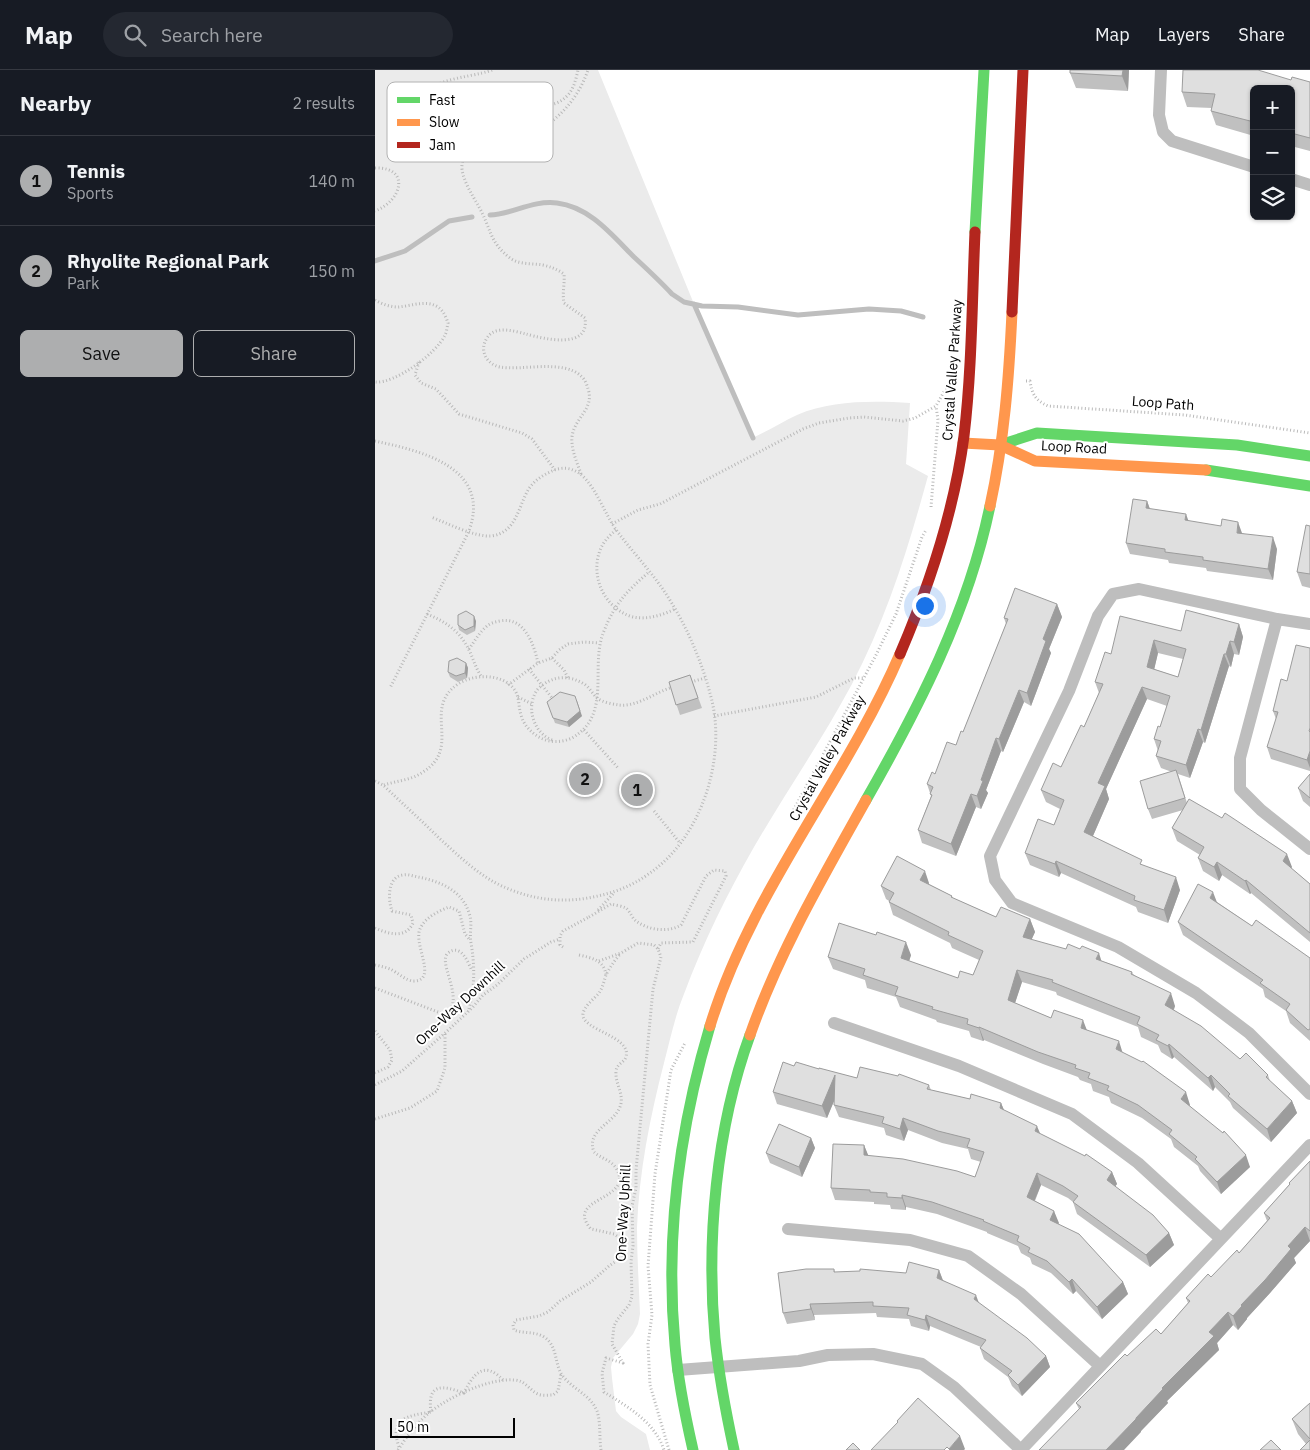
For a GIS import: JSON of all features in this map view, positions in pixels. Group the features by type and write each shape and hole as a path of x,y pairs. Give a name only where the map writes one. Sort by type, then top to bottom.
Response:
{"main road":[{"name":"Crystal Valley Parkway","path":"693,1450 688,1432 678,1370 672,1274 675,1200 680,1156 688,1114 711,1024 727,979 767,896 869,714 907,638 932,574 953,496 966,416 983,70"},
{"path":"735,1450 728,1424 718,1366 713,1274 715,1203 727,1122 749,1036 764,995 802,915 915,711 951,635 980,549 991,504 1008,383 1023,70"},
{"name":"Loop Road","path":"1000,445 1037,433 1237,445 1310,456"},
{"path":"963,443 1000,445"},
{"name":"Loop Road","path":"1000,445 1035,461 1185,468 1310,486"}],"street":[{"path":"1161,70 1159,115 1163,132 1172,142 1250,166"},
{"path":"1295,180 1310,185"},
{"path":"1310,624 1277,619 1139,589 1113,594 1098,616 1069,691 990,856 995,880 1012,903 1118,948 1196,993 1249,1033 1310,1094"},
{"path":"1277,619 1239,758 1240,790 1261,810 1310,849"},
{"path":"834,1023 959,1066 1071,1114 1138,1163 1221,1239"},
{"path":"678,1370 799,1360 828,1355 873,1354 922,1364 954,1387 1021,1450 1310,1145"},
{"path":"788,1229 910,1240 968,1256 1021,1294 1100,1366"}],"path":[{"path":"443,82 492,70"},
{"path":"553,104 567,95 574,85 578,70"},
{"path":"553,122 567,108 578,93 588,70"},
{"path":"463,162 461,170 481,210 492,239 501,251 512,260 555,268 564,274 565,284 562,293 564,303 585,318 586,327 582,335 575,338 548,340 509,330 497,331 488,336 484,344 484,355 489,363 499,367 542,366 571,370 581,376 587,384 590,396 588,408 576,425 572,437 573,452 581,474"},
{"path":"375,168 391,170 397,177 399,184 399,192 391,203 375,211"},
{"path":"375,300 381,304 397,307 428,303 443,312 448,323 445,336 419,362 397,377 387,381 375,382"},
{"path":"419,362 415,375 421,383 436,389 459,414 522,433 532,439 555,470"},
{"name":"Loop Path","path":"1030,381 1035,399 1048,406 1185,415 1310,433"},
{"path":"612,524 638,510 660,504 803,429 835,420 864,417 903,421 915,418 936,406"},
{"path":"375,441 424,454 455,471 466,480 474,500 474,511 469,531 390,688"},
{"path":"375,780 486,877 503,887 533,898 549,900 579,899 615,892 650,874 663,863 680,843 699,813 708,788 714,758 714,716 705,678 686,628 675,608 616,530 589,482 581,474 565,468 555,470 537,480 529,488 514,522 498,534 489,536 469,531 431,517"},
{"path":"616,530 601,547 596,568 600,588 606,598 626,614 643,618 664,614 675,608"},
{"path":"518,696 520,714 526,726 534,735 556,742 565,741 584,730 598,699 597,665 599,643 615,607 623,596 649,572"},
{"path":"427,614 450,625 469,649 471,659 481,676"},
{"path":"469,649 485,627 502,620 510,621 518,624 525,630 538,663"},
{"path":"508,685 538,663 552,658 568,644 599,643"},
{"path":"552,658 564,670 568,678"},
{"path":"529,669 553,699"},
{"path":"383,785 422,774 439,757 443,739 441,722 444,700 459,683 469,678 481,676 502,680 513,688 524,702 532,704"},
{"path":"556,742 545,737 540,732 532,715 532,704 536,691 553,679 568,678 585,684 598,699 617,705 631,704 677,685"},
{"path":"686,683 705,678"},
{"path":"714,716 816,698 855,678 864,678"},
{"path":"584,730 619,769"},
{"path":"654,811 680,843"},
{"path":"589,917 611,904 625,908 636,921 649,928 665,930 676,928 681,925 706,876 714,870 725,871 726,876 693,942 661,943 659,949 654,945 638,943 621,953 599,961"},
{"path":"375,928 395,934 402,934 411,928 413,919 411,915 392,910 389,904 391,885 399,876 409,875 441,883 453,891 470,913 474,990 468,1012"},
{"path":"589,917 615,892"},
{"path":"375,965 388,968 414,981 424,975 426,968 418,940 420,927 430,917 449,907 459,911 465,934 471,941"},
{"name":"One-Way Downhill","path":"375,1085 403,1071 468,1012 483,995 524,960 551,942 560,939 563,931 589,917"},
{"path":"560,939 560,945 563,947"},
{"name":"One-Way Uphill","path":"659,949 661,957 653,990 636,1170 636,1188 632,1206 632,1297 629,1305 614,1326 612,1344 623,1363 606,1358 603,1373 604,1392 638,1413 661,1439 664,1450"},
{"name":"One-Way Downhill","path":"375,988 444,1013 451,1010 455,1000 445,965 445,957 454,950 461,952 466,958 473,974"},
{"path":"398,1449 411,1432 431,1412 452,1398 486,1384 504,1380 523,1381 537,1394 553,1395 558,1392 561,1374 555,1351 545,1337 532,1332 519,1332 514,1330 513,1325 516,1320 521,1318 539,1316 548,1312 560,1301 591,1282 619,1259 625,1251 623,1240 614,1234 591,1229 585,1217 586,1210 591,1204 615,1190 619,1183 619,1176 615,1166 594,1152 592,1142 595,1132 612,1119 621,1104 620,1090 615,1073 617,1066 626,1058 626,1053 625,1049 616,1040 605,1032 591,1026 583,1016 586,1007 599,993 612,964 621,953"},
{"path":"579,955 599,961 603,966 606,976"},
{"path":"375,1032 390,1050 392,1060 387,1068 375,1073"},
{"name":"One-Way Downhill","path":"375,1118 410,1108 437,1091 445,1068 445,1033"},
{"path":"464,1393 473,1376 478,1372 485,1370 492,1372 504,1380"},
{"path":"561,1374 584,1394 596,1408 599,1417 601,1450"},
{"path":"431,1412 430,1396 434,1390 448,1388 464,1393"},
{"path":"398,1449 396,1433 397,1426 401,1420 416,1414 431,1412"}],"shaded area":[{"path":"375,70 598,70 694,304 752,438 810,410 838,404 867,402 910,403 906,464 928,476 896,582 876,634 852,684 734,883 699,956 675,1019 654,1104 640,1186 637,1228 640,1314 633,1334 613,1358 611,1367 616,1411 621,1417 646,1434 650,1450 375,1450"}],"building":[{"path":"1070,70 1123,70 1122,76 1070,73"},
{"path":"1183,70 1258,70 1291,80 1292,77 1310,82 1310,138 1295,134 1295,85 1250,85 1250,121 1211,111 1215,94 1182,92"},
{"path":"1133,499 1147,501 1146,508 1186,514 1185,520 1221,526 1222,519 1238,522 1237,533 1273,537 1268,569 1203,560 1203,557 1165,552 1165,549 1126,543"},
{"path":"1306,525 1310,526 1310,574 1297,572"},
{"path":"1015,588 1057,604 1043,639 1046,641 1027,693 1019,690 999,739 996,738 977,796 971,794 951,844 918,830 932,795 930,794 933,787 927,784 932,772 935,774 947,742 956,745 961,731 963,732 1008,619 1004,618"},
{"path":"1186,610 1239,624 1234,642 1230,641 1226,654 1224,654 1201,730 1198,729 1186,765 1156,756 1161,741 1154,739 1170,696 1142,687 1098,783 1105,786 1084,832 1142,860 1140,864 1176,877 1164,910 1134,900 1135,896 1056,861 1055,864 1025,853 1038,819 1054,825 1064,800 1041,790 1053,763 1061,767 1081,725 1084,727 1103,684 1095,682 1105,652 1111,654 1120,616 1181,631","holes":["1154,640 1186,649 1178,677 1147,667"]},
{"path":"466,611 474,616 474,626 465,630 458,625 458,615"},
{"path":"1296,645 1310,648 1310,751 1307,760 1267,747 1278,712 1273,711 1281,679 1287,681"},
{"path":"457,658 466,663 465,673 456,676 448,672 449,661"},
{"path":"690,675 698,698 676,705 669,682"},
{"path":"560,692 575,696 580,711 567,722 553,718 547,702"},
{"path":"1176,770 1185,798 1148,809 1140,781"},
{"path":"1310,774 1310,798 1298,788"},
{"path":"1189,799 1222,818 1225,813 1287,854 1283,861 1310,884 1310,933 1246,880 1217,862 1214,867 1198,858 1204,847 1172,828"},
{"path":"897,856 925,871 920,880 951,897 996,917 1001,907 1030,919 1023,937 1066,949 1068,944 1080,949 1082,946 1099,953 1096,959 1132,972 1131,974 1171,993 1165,1005 1201,1026 1240,1059 1246,1053 1268,1075 1266,1077 1292,1101 1267,1129 1228,1096 1230,1094 1211,1075 1208,1078 1169,1044 1168,1046 1156,1040 1159,1035 1137,1024 1140,1017 1052,982 1053,980 1017,970 1008,1000 1051,1018 1054,1010 1083,1020 1081,1028 1119,1041 1116,1049 1143,1061 1186,1092 1181,1099 1223,1133 1224,1131 1246,1155 1217,1182 1195,1159 1197,1157 1169,1134 1172,1130 1138,1105 1107,1090 1109,1086 1088,1078 1090,1073 1075,1068 1076,1065 967,1024 968,1019 932,1009 933,1007 895,995 898,987 863,975 865,969 828,957 839,923 876,935 877,932 906,942 901,958 958,978 960,971 973,975 983,951 948,935 949,932 889,902 894,893 881,886"},
{"path":"1198,884 1213,892 1210,898 1252,926 1256,920 1310,958 1310,1029 1308,1030 1286,1010 1290,1004 1260,983 1263,980 1178,922"},
{"path":"783,1062 794,1066 796,1062 857,1078 860,1067 898,1076 899,1074 929,1085 927,1089 970,1099 971,1094 1001,1103 1000,1108 1037,1126 1035,1131 1085,1156 1086,1154 1112,1172 1107,1180 1153,1215 1169,1233 1146,1255 1073,1202 1078,1196 1037,1173 1027,1197 1054,1211 1050,1220 1079,1234 1123,1282 1097,1307 1072,1279 1069,1282 1047,1261 1028,1252 1030,1248 1017,1241 1019,1236 984,1220 932,1202 902,1195 902,1198 887,1197 887,1193 870,1192 870,1190 831,1188 833,1144 864,1145 864,1155 903,1159 975,1177 984,1152 967,1147 970,1139 938,1131 903,1118 900,1129 882,1123 884,1117 834,1105 835,1075 822,1106 773,1092"},
{"path":"779,1124 811,1138 799,1167 766,1153"},
{"path":"1310,1161 1310,1231 1305,1227 1288,1246 1291,1249 1233,1316 1228,1312 1209,1332 1214,1336 1162,1388 1106,1450 1039,1450 1081,1407 1076,1403 1125,1354 1127,1356 1156,1329 1161,1334 1190,1301 1186,1298 1208,1274 1211,1277 1237,1250 1239,1253 1270,1218 1264,1213"},
{"path":"909,1262 939,1270 937,1278 976,1295 974,1299 1027,1338 1046,1356 1018,1385 1008,1375 1012,1371 980,1348 986,1340 926,1315 925,1320 907,1315 909,1308 873,1306 873,1302 810,1304 811,1309 783,1313 778,1273 806,1269 834,1269 834,1272 860,1271 860,1269 906,1273"},
{"path":"918,1398 960,1436 949,1449 947,1447 944,1450 871,1450 898,1422"},
{"path":"1310,1403 1310,1439 1292,1419"},
{"path":"1271,1440 1281,1450 1260,1450"},
{"path":"1310,1440 1310,1450 1300,1450"},
{"path":"853,1443 860,1450 846,1450"}],"waterway":[{"path":"490,215 539,203 557,203 580,210 600,223 672,294 684,302 702,306 738,307 798,315 869,309 901,311 923,317"},
{"path":"375,261 405,251 449,221 472,217"},
{"path":"694,304 753,438"}],"traffic: fast":[{"path":"975,232 984,70"},
{"path":"1000,445 1037,433 1237,445 1310,456"},
{"path":"1206,470 1310,486"},
{"path":"866,800 905,730 940,658 969,584 990,506"},
{"path":"693,1450 676,1358 672,1305 672,1264 677,1184 683,1144 699,1065 710,1026"},
{"path":"734,1450 715,1338 712,1262 713,1224 716,1185 729,1108 738,1071 750,1035"}],"traffic: slow":[{"path":"990,506 1005,410 1012,312"},
{"path":"963,443 1000,445 1035,461 1206,470"},
{"path":"710,1026 728,977 749,929 853,747 878,701 900,654"},
{"path":"750,1035 788,944 866,800"}],"traffic: jam":[{"path":"1012,312 1023,70"},
{"path":"900,654 931,574 947,520 960,464 969,385 975,232"}],"place":[{"name":"Rhyolite Regional Park","path":"585,779"},
{"name":"Tennis","path":"637,790"}]}
